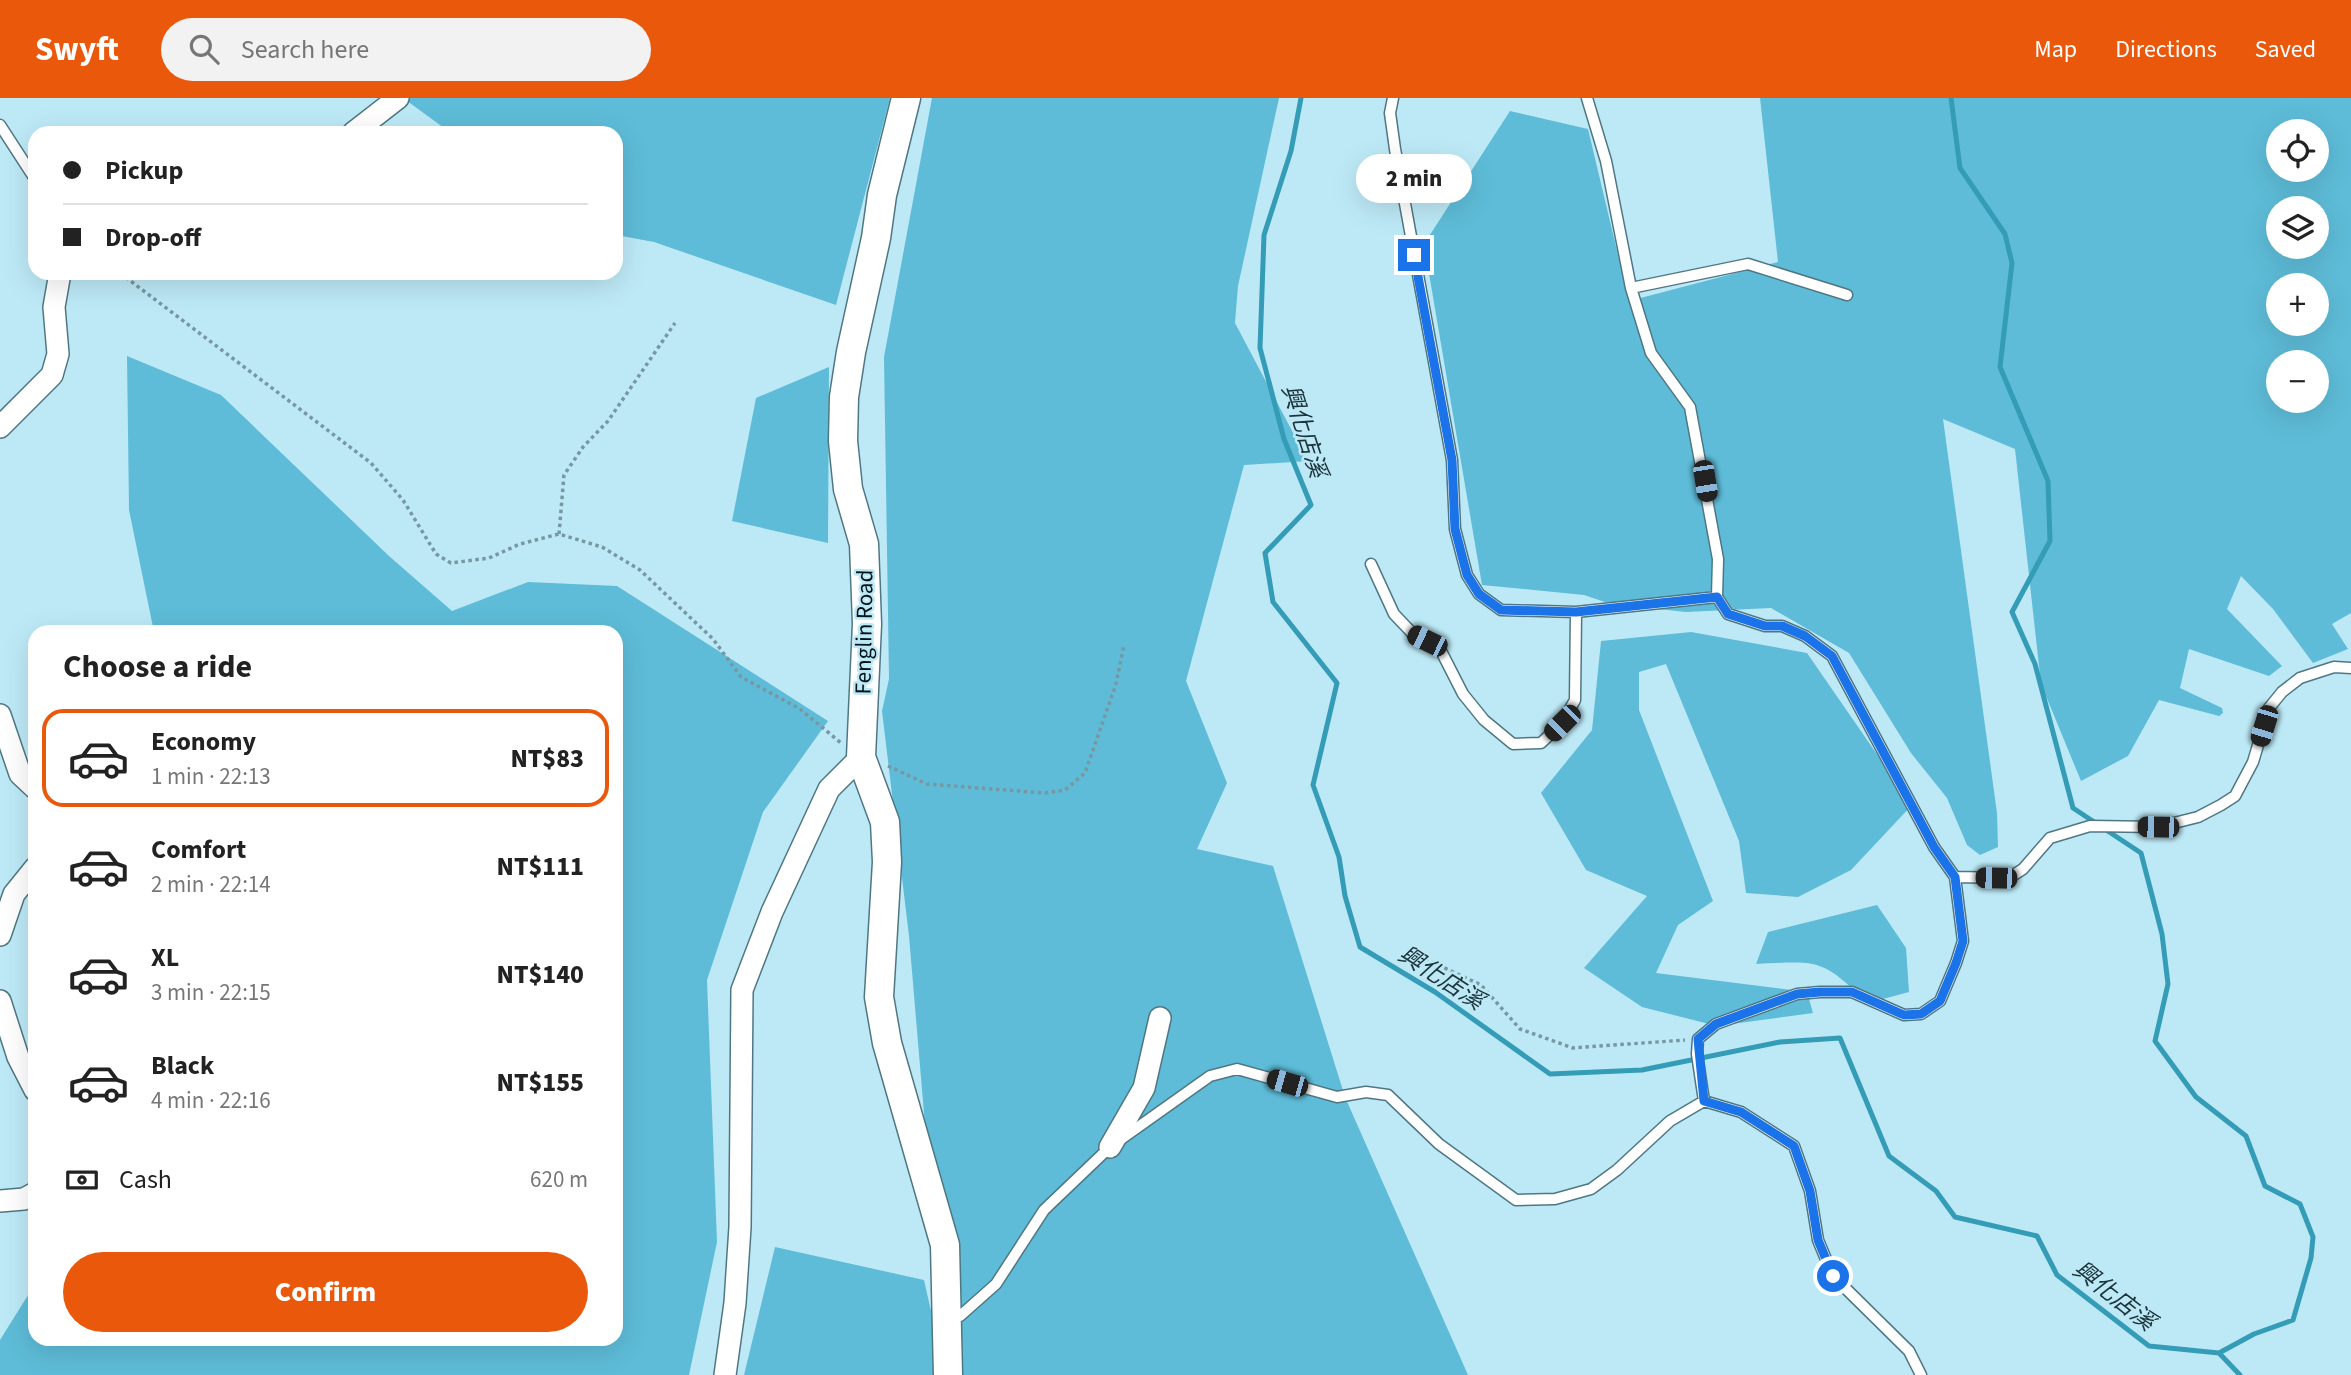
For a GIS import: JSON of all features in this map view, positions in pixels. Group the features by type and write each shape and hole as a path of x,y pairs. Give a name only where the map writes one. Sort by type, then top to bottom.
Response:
{"street":[{"path":"362,126 398,98"},
{"name":"Fenglin Road","path":"906,98 882,195 844,397 843,441 848,489 864,544 867,624 861,757 885,822 887,862 879,998 887,1043 945,1245 949,1318 948,1375"},
{"path":"0,426 52,375 58,354 54,307 59,280"},
{"path":"0,715 20,774 28,781"},
{"path":"724,1375 735,1303 740,1227 742,990 772,912 829,789 861,757"},
{"path":"0,935 14,894 28,877"},
{"path":"0,1001 18,1057 28,1076"},
{"path":"1110,1147 1144,1088 1160,1018"},
{"path":"0,1201 28,1197"}],"lane":[{"path":"1393,98 1390,113 1395,149 1452,460 1455,529 1467,575 1479,594 1501,610 1576,612 1717,597"},
{"path":"1587,98 1606,161 1631,288 1651,353 1690,407 1718,559 1717,597 1728,614 1765,626 1782,626 1805,636 1832,656 1934,847 1955,877 1963,941 1940,1001 1921,1014 1904,1015 1852,992 1820,992 1797,994 1716,1024 1698,1039 1704,1101"},
{"path":"0,125 28,168"},
{"path":"1631,288 1748,264 1847,295"},
{"path":"1371,564 1394,614 1414,635 1439,647 1463,694 1483,720 1513,744 1541,743 1562,723 1575,700 1576,612"},
{"path":"1955,877 2009,878 2023,869 2050,838 2090,826 2158,827 2198,817 2221,805 2235,796 2253,762 2269,708 2282,692 2300,678 2334,667 2351,668"},
{"path":"949,1318 960,1316 996,1284 1044,1210 1110,1147 1210,1076 1237,1069 1337,1097 1366,1092 1388,1095 1439,1144 1516,1200 1555,1199 1591,1189 1617,1170 1670,1121 1704,1101 1741,1112 1794,1146 1810,1191 1818,1240 1833,1276 1909,1351 1921,1375"}],"path":[{"path":"129,280 371,463 403,500 436,554 451,563 489,558 520,544 559,534 602,547 640,570 713,639 741,677 800,709 861,757 874,759 928,785 1045,793 1065,790 1085,774 1116,684 1124,645"},
{"path":"559,534 564,475 583,447 608,421 675,323"},
{"path":"1419,956 1481,985 1520,1029 1573,1048 1698,1039"}],"shaded area":[{"path":"403,98 890,98 836,305 654,242 623,236 623,126 441,126"},
{"path":"932,98 1279,98 1238,286 1235,323 1308,461 1244,465 1186,681 1227,783 1197,849 1273,866 1345,1097 1468,1375 744,1375 775,1247 924,1280 936,1333 925,1125 909,936 882,711 889,679 884,357"},
{"path":"1760,98 2351,98 2351,613 2332,624 2348,649 2313,663 2273,609 2241,576 2227,609 2282,666 2269,676 2189,649 2180,688 2222,708 2223,713 2219,716 2159,700 2128,756 2081,781 2041,684 2015,449 1943,419 1997,813 1998,847 1980,855 1967,845 1947,798 1911,753 1849,653 1771,608 1686,612 1611,604 1584,595 1482,585 1424,244 1510,111 1588,129 1629,301 1778,262"},
{"path":"127,356 221,395 389,556 452,611 528,582 617,586 828,721 763,812 707,980 717,1242 689,1375 0,1375 0,1340 28,1295 28,1346 623,1346 623,625 153,625 129,510"},
{"path":"829,367 828,543 732,521 756,398"},
{"path":"1691,632 1807,653 1912,805 1851,870 1798,897 1746,893 1739,841 1666,664 1639,672 1639,710 1713,901 1678,925 1656,973 1807,992 1813,1013 1717,1026 1642,1007 1584,968 1647,896 1586,870 1541,793 1592,730 1601,641"},
{"path":"1877,905 1906,948 1909,992 1868,1003 1840,978 1818,966 1793,962 1756,964 1768,932"}],"waterway":[{"name":"興化店溪","path":"1301,98 1291,151 1264,235 1260,348 1284,439 1311,505 1265,553 1273,602 1337,683 1313,785 1339,857 1345,896 1360,947 1435,992 1550,1074 1642,1070 1780,1042 1840,1038 1889,1156 1936,1191 1955,1217 2037,1236 2057,1275 2149,1346 2219,1353 2240,1375"},
{"path":"1951,98 1960,168 2005,234 2012,263 2000,367 2048,481 2050,541 2012,612 2035,664 2073,808 2141,853 2162,934 2168,984 2155,1041 2196,1097 2246,1136 2265,1186 2300,1204 2313,1237 2311,1258 2293,1320 2254,1334 2219,1353"}],"route":[{"path":"1414,255 1452,460 1455,529 1467,575 1479,594 1501,610 1576,612 1717,597 1728,614 1765,626 1782,626 1805,636 1832,656 1934,847 1955,877 1963,941 1940,1001 1921,1014 1904,1015 1852,992 1797,994 1716,1024 1698,1039 1697,1054 1704,1101 1741,1112 1794,1146 1802,1161 1810,1191 1818,1240 1833,1276"}]}
